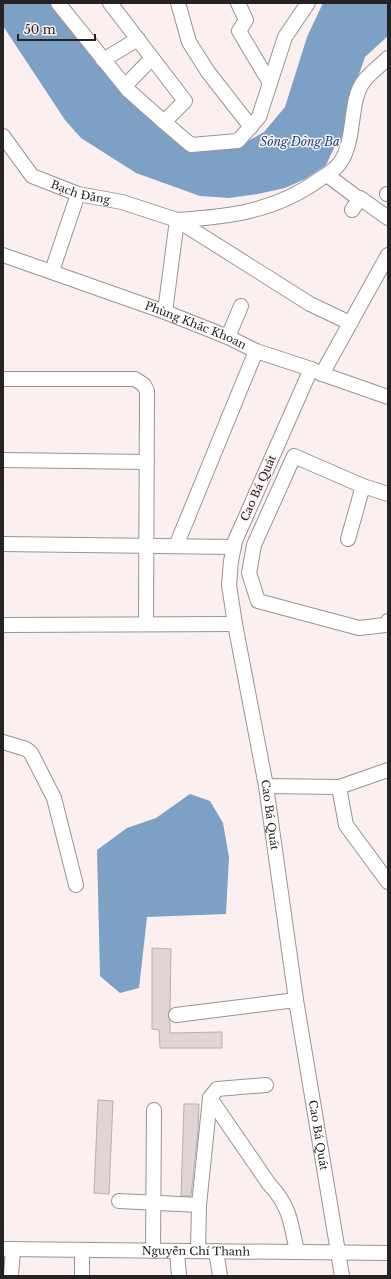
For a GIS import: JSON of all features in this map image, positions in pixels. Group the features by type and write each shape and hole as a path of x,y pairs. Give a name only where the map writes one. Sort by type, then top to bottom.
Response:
{"street":[{"path":"58,3 125,86 191,145 238,141 259,117 285,37 308,3"},
{"path":"110,3 185,101 164,122"},
{"path":"178,3 189,42 208,72 251,126"},
{"path":"238,3 246,20 239,31 270,83"},
{"path":"103,60 138,39"},
{"path":"125,86 152,58"},
{"path":"177,220 228,216 265,208 297,195 338,167 348,148 356,101 363,82 388,58"},
{"name":"Bạch Đằng","path":"4,139 32,176 78,194 122,202 177,220"},
{"path":"327,175 355,205 362,199 388,218"},
{"path":"52,271 78,194"},
{"path":"165,312 177,220"},
{"path":"177,220 310,304 350,323"},
{"name":"Phùng Khắc Khoan","path":"3,255 165,312 228,337 256,351 388,397"},
{"name":"Cao Bá Quát","path":"342,1276 296,1000 266,786 229,586 231,561 235,541 316,371 350,323 388,255"},
{"path":"228,337 241,306"},
{"path":"176,546 256,351"},
{"path":"3,379 135,379 144,385 147,390 148,462 146,624"},
{"path":"388,494 363,486 294,456 254,545 249,573 258,601 359,628 385,625 388,621"},
{"path":"3,460 148,462"},
{"path":"348,539 363,486"},
{"path":"3,544 234,547"},
{"path":"3,625 235,624"},
{"path":"3,742 26,749 31,753 49,787 54,798 76,885"},
{"path":"266,786 339,787 388,770"},
{"path":"339,787 346,825 388,882"},
{"path":"176,1014 296,1000"},
{"path":"198,1251 199,1205 210,1098 217,1089 266,1085"},
{"path":"210,1098 269,1184 279,1194 288,1210 297,1252"},
{"path":"153,1251 154,1110"},
{"path":"119,1201 199,1205"},
{"path":"8,1249 10,1276"},
{"name":"Nguyễn Chí Thanh","path":"8,1249 388,1253"},
{"path":"82,1250 82,1276"},
{"path":"177,1251 180,1276"},
{"path":"216,1251 220,1276"}],"water":[{"name":"Sông Đông Ba","path":"3,3 58,3 168,131 206,145 236,148 264,132 285,107 307,37 323,3 388,3 388,36 365,57 356,83 344,136 334,148 326,165 305,179 285,188 229,198 200,196 136,173 81,138 65,120 3,26"},
{"path":"190,794 210,801 223,823 229,857 226,914 147,917 139,988 120,993 100,976 97,850 127,828 156,818"}],"building":[{"path":"152,948 171,949 170,1009 168,1016 170,1021 170,1033 222,1032 222,1048 160,1048 159,1030 152,1029"},
{"path":"98,1100 113,1101 109,1194 94,1193"},
{"path":"184,1104 199,1104 198,1130 191,1196 181,1196"}]}
